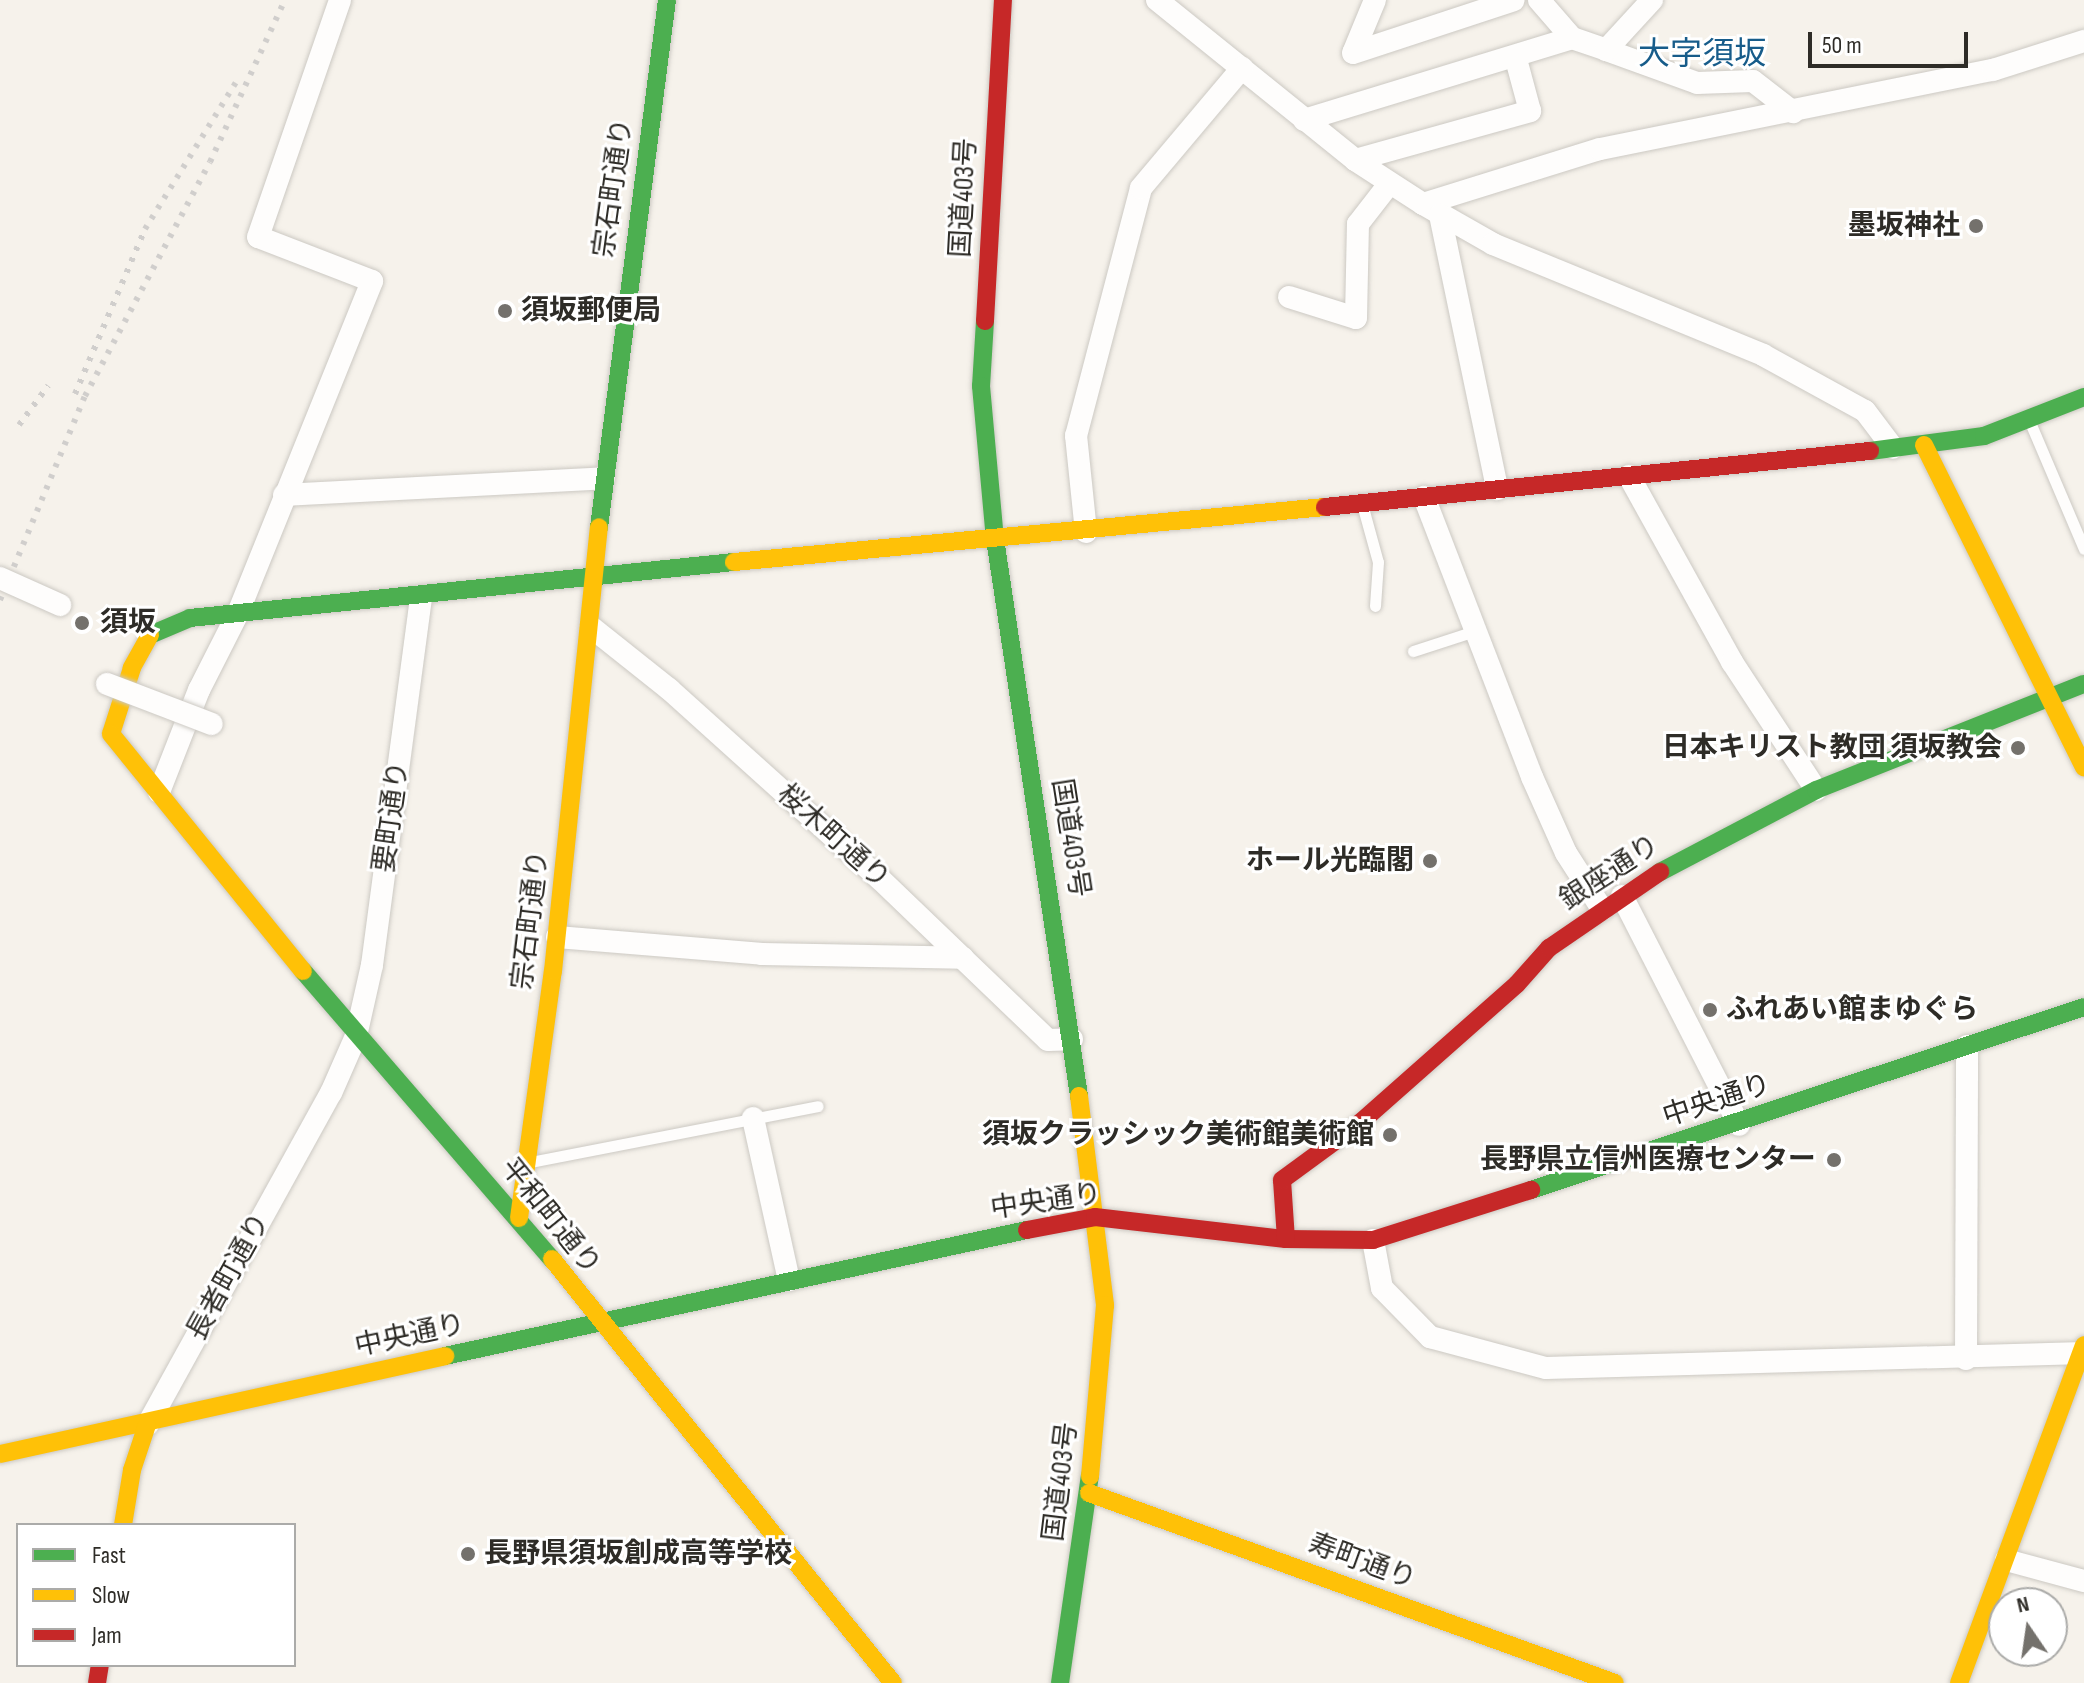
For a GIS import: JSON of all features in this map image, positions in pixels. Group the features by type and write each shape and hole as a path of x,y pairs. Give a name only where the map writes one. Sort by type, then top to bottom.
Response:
{"main road":[{"name":"宗石町通り","path":"519,1218 530,1162 557,937 604,478 667,0"},
{"name":"国道403号","path":"1003,0 981,386 995,539 1072,1039 1105,1305 1089,1493 1060,1683"},
{"path":"238,613 421,596 594,574 1086,532 1924,445 1984,436 2084,397"},
{"path":"1924,445 2084,767"},
{"name":"平和町通り","path":"238,613 190,618 149,635 126,682 111,734 356,1036 519,1218 599,1323 893,1683"},
{"name":"銀座通り","path":"1286,1239 1282,1180 1361,1122 1517,984 1549,948 1602,909 1816,790 2084,684"},
{"name":"中央通り","path":"0,1454 147,1425 789,1280 1095,1217 1286,1239 1373,1240 1739,1125 2084,1007"},
{"path":"1959,1683 2083,1350"},
{"name":"長者町通り","path":"123,1523 132,1470 147,1425"},
{"name":"寿町通り","path":"1089,1493 1615,1683"}],"street":[{"path":"159,792 199,690 238,613 372,281 258,237 340,0"},
{"path":"1157,0 1304,120 1389,184 1493,244 1763,355 1865,411 1893,448"},
{"path":"1375,0 1353,53 1514,0"},
{"path":"1539,0 1572,38 1697,83 1753,81 1793,112"},
{"path":"1606,50 1652,0"},
{"path":"1304,120 1516,59 1572,38"},
{"path":"1431,209 1600,149 1993,70 2084,41"},
{"path":"1355,160 1530,111 1516,59"},
{"path":"1086,532 1076,436 1141,188 1242,68"},
{"path":"1289,297 1356,318 1358,224 1389,184"},
{"path":"1431,209 1497,489"},
{"path":"1629,476 1732,662 1816,790"},
{"path":"284,495 604,478"},
{"path":"1424,497 1566,853 1602,909"},
{"path":"0,578 60,605"},
{"name":"要町通り","path":"356,1036 372,965 421,596"},
{"name":"桜木町通り","path":"591,627 669,689 963,958 1048,1040 1072,1039"},
{"path":"107,684 212,724"},
{"path":"1622,896 1739,1125"},
{"path":"557,937 762,954 963,958"},
{"name":"長者町通り","path":"147,1425 331,1093 356,1036"},
{"path":"1966,1359 1967,1046"},
{"path":"753,1118 789,1280"},
{"path":"1373,1240 1382,1288 1430,1337 1546,1368 1966,1359 2083,1350"},
{"path":"2006,1560 2084,1581"}],"lane":[{"path":"2029,419 2084,549"},
{"path":"1362,503 1378,562 1375,606"},
{"path":"1413,651 1475,631"},
{"path":"530,1162 818,1106"}],"railway":[{"path":"0,600 85,396 210,162 285,0"},
{"path":"75,394 145,229 240,76"},
{"path":"19,425 48,386"}],"traffic: fast":[{"path":"599,527 667,0"},
{"path":"985,321 981,386 995,539 1079,1096"},
{"path":"1870,451 1984,436 2084,397"},
{"path":"150,635 190,618 734,562"},
{"path":"1660,872 1816,790 2084,684"},
{"path":"303,971 552,1259"},
{"path":"1531,1190 2084,1007"},
{"path":"445,1356 1027,1230"},
{"path":"1060,1683 1090,1476"}],"traffic: slow":[{"path":"1924,445 2084,767"},
{"path":"734,562 1325,507"},
{"path":"519,1218 553,971 599,527"},
{"path":"150,635 132,668 111,734 303,971"},
{"path":"1079,1096 1105,1305 1090,1476"},
{"path":"552,1259 893,1683"},
{"path":"1959,1683 2084,1345"},
{"path":"0,1454 445,1356"},
{"path":"123,1523 132,1470 147,1425"},
{"path":"1089,1493 1615,1683"}],"traffic: jam":[{"path":"985,321 1003,0"},
{"path":"1325,507 1870,451"},
{"path":"1286,1239 1282,1180 1361,1122 1517,984 1549,948 1660,872"},
{"path":"1027,1230 1095,1217 1286,1239 1373,1240 1531,1190"},
{"path":"97,1683 100,1667"}],"place":[{"name":"墨坂神社","path":"1976,226"},
{"name":"須坂郵便局","path":"505,311"},
{"name":"須坂","path":"82,623"},
{"name":"日本キリスト教団 須坂教会","path":"2018,748"},
{"name":"ホール光臨閣","path":"1430,861"},
{"name":"ふれあい館まゆぐら","path":"1710,1010"},
{"name":"須坂クラッシック美術館美術館","path":"1390,1135"},
{"name":"長野県立信州医療センター","path":"1834,1160"},
{"name":"長野県須坂創成高等学校","path":"468,1554"}],"district":[{"name":"大字須坂","path":"1702,55"}]}
